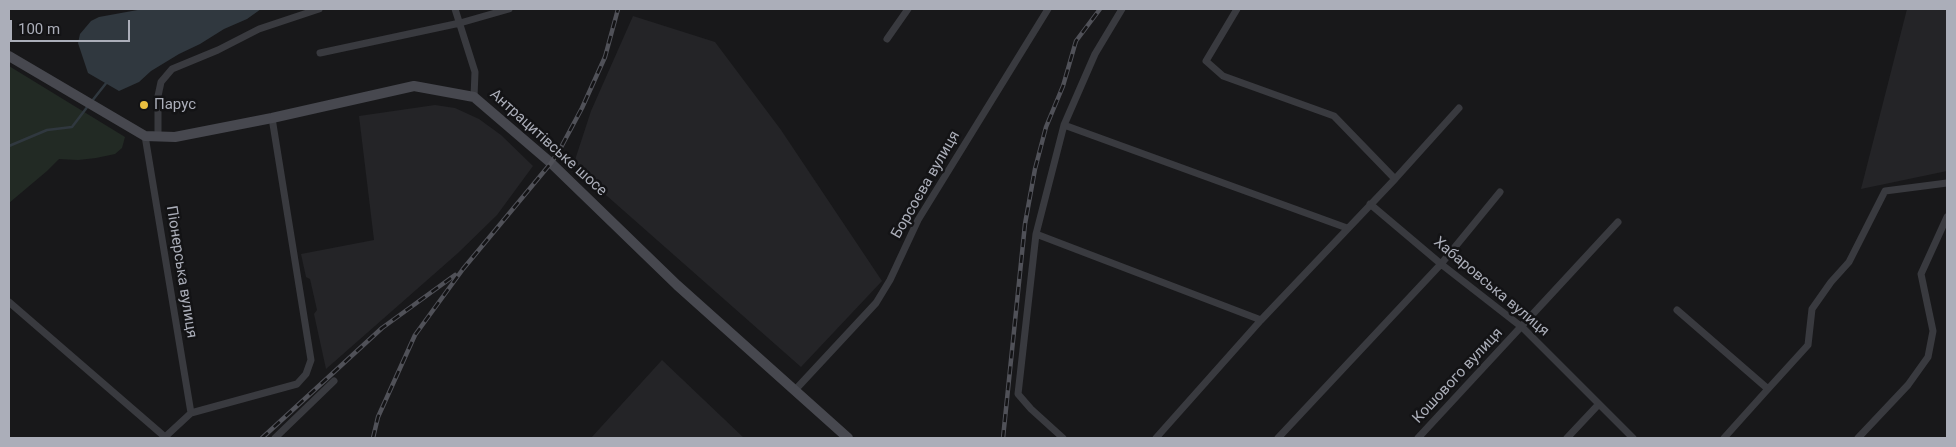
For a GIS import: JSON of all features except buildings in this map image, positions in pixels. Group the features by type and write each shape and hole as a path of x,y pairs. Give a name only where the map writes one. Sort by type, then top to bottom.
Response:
{"main road":[{"path":"9,56 145,136"},
{"name":"Антрацитівське шосе","path":"145,136 175,137 272,118 414,86 474,97 551,164 677,285 796,389 848,438"}],"street":[{"path":"158,136 158,96 161,82 172,69 218,50 258,29 319,9"},
{"path":"455,9 475,72 474,97"},
{"path":"320,53 460,24 509,9"},
{"path":"887,39 908,9"},
{"name":"Борсоєва вулиця","path":"796,389 876,303 890,280 918,220 1048,9"},
{"path":"1063,438 1031,409 1018,394 1036,234 1064,125 1095,54 1122,9"},
{"path":"1237,9 1206,60 1223,76 1334,116 1395,179"},
{"path":"1156,438 1261,320 1395,179 1459,108"},
{"path":"9,302 164,438 191,413 297,384 306,374 312,360 272,118"},
{"path":"1064,125 1347,228"},
{"name":"Піонерська вулиця","path":"145,136 191,413"},
{"path":"1724,438 1808,345 1812,309 1831,282 1849,262 1885,191 1947,183"},
{"path":"1278,438 1441,264 1500,192"},
{"name":"Хабаровська вулиця","path":"1370,204 1441,264 1523,328 1633,438"},
{"path":"1858,438 1908,385 1928,357 1934,331 1926,306 1920,274 1947,217"},
{"name":"Кошового вулиця","path":"1418,438 1523,328 1618,222"},
{"path":"1036,234 1261,320"},
{"path":"1677,310 1768,389"},
{"path":"275,438 334,381"},
{"path":"1567,438 1598,405"}],"shaded area":[{"path":"143,9 261,9 247,19 224,29 179,54 151,71 139,82 119,91 88,73 78,43 80,34 91,21 99,17"},
{"path":"1907,9 1947,9 1947,171 1861,189"},
{"path":"633,16 715,42 781,130 882,281 801,367 573,166 591,111"},
{"path":"9,66 125,137 122,148 115,154 96,158 78,160 59,159 9,203"},
{"path":"435,105 455,108 479,119 501,135 533,166 497,215 458,253 326,369 314,314 317,310 310,279 306,277 301,254 374,240 359,116"},
{"path":"662,360 744,438 591,438"}],"waterway":[{"path":"92,101 107,82"},
{"path":"9,146 47,130 72,127 88,106"}],"railway":[{"path":"373,438 378,417 415,335 463,269 559,151 582,108 605,57 618,9"},
{"path":"1003,438 1025,224 1035,169 1046,127 1063,86 1076,41 1100,9"},
{"path":"262,438 382,328 455,275"}],"place":[{"name":"Парус","path":"144,105"}]}
